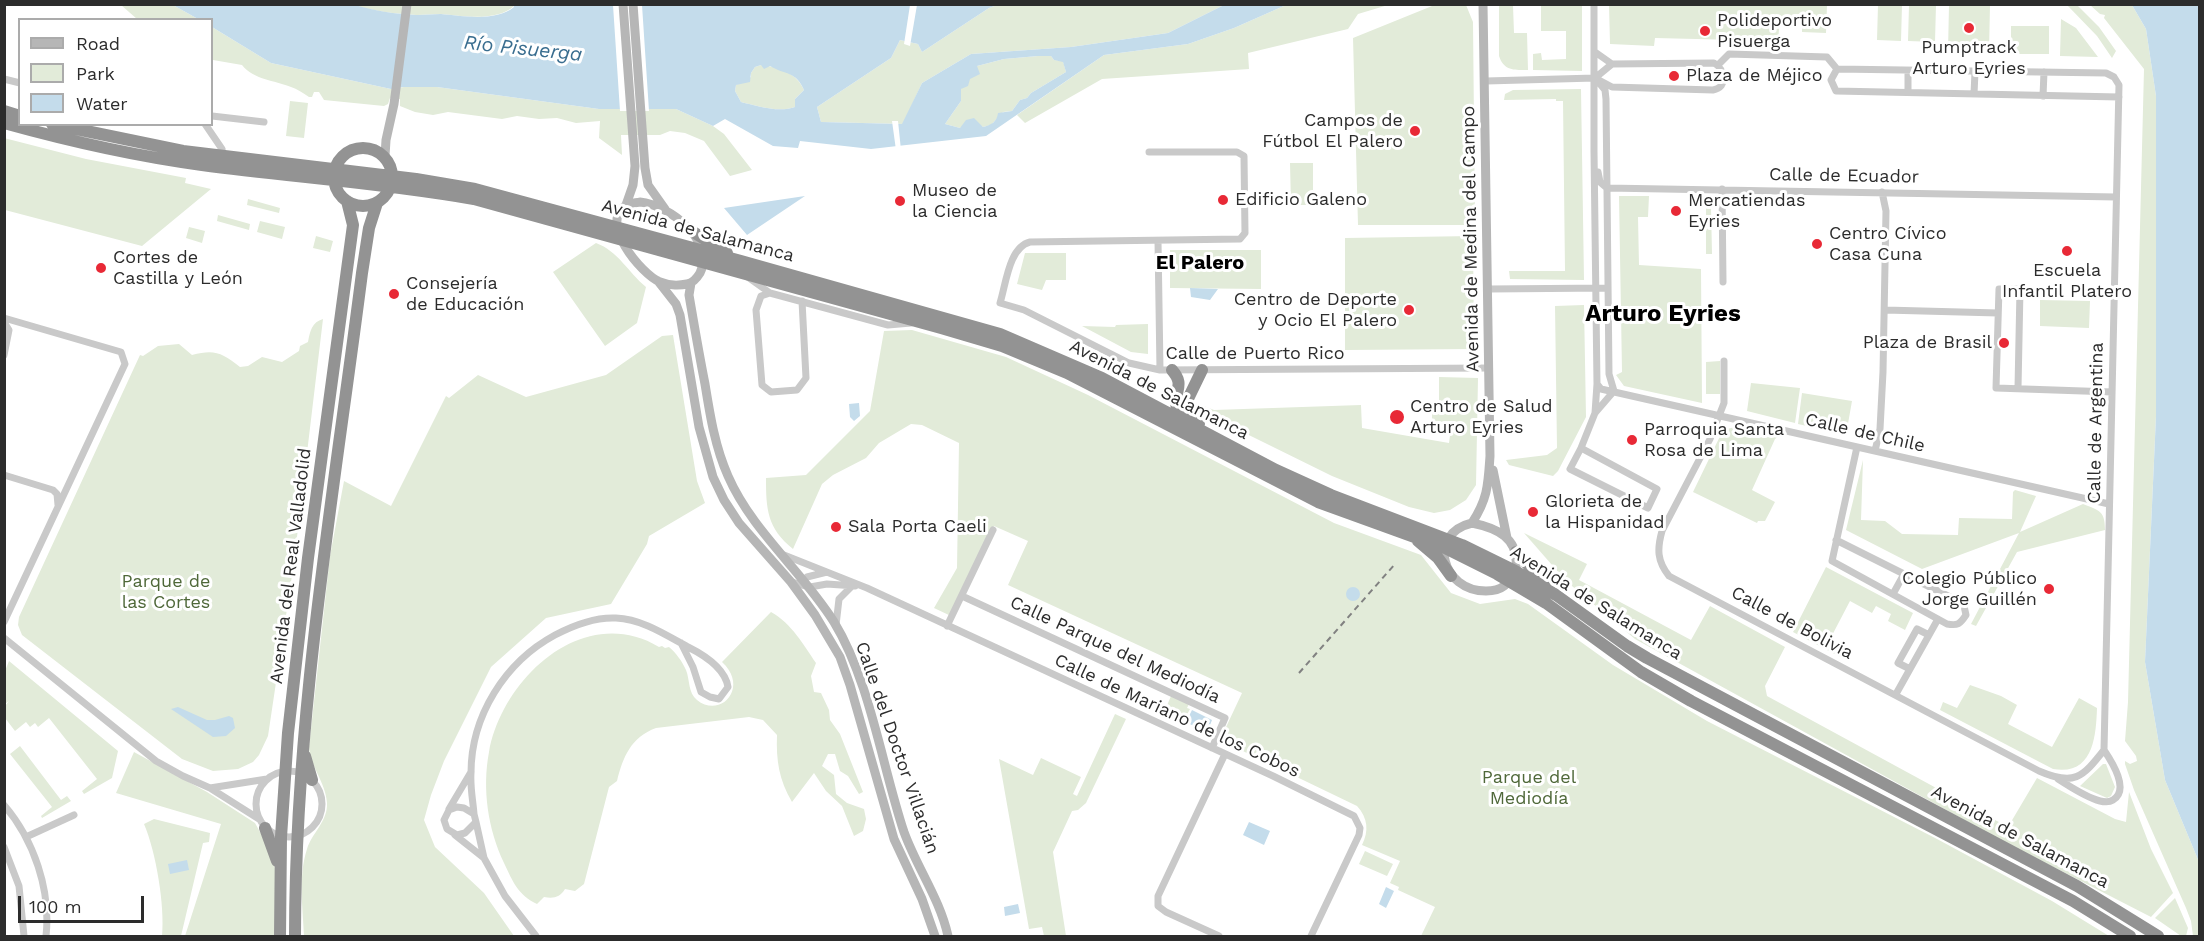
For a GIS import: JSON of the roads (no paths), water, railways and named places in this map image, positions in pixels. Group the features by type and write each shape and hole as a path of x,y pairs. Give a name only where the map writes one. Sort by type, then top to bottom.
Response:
{"highway":[{"name":"Avenida de Salamanca","path":"4,123 59,138 200,165 292,175 334,174"},
{"name":"Avenida de Salamanca","path":"61,126 138,143 224,153 334,174 392,181 474,199 619,233 703,256 741,261 1000,334 1077,366 1276,470 1447,543 1556,595 1627,646 1666,669 2077,886 2158,936"},
{"path":"292,175 296,181 317,184 363,206 377,203 388,193 392,181 389,162 385,156 372,148 356,148 343,155 334,174"},
{"name":"Avenida del Real Valladolid","path":"280,936 281,837 285,771 308,558 353,225 334,174"},
{"name":"Avenida del Real Valladolid","path":"295,936 296,837 303,746 324,554 368,233 377,203"},
{"path":"690,230 741,261"},
{"name":"Avenida de Salamanca","path":"703,256 744,274 1002,346 1067,373 1318,502 1410,535 1447,543"},
{"path":"1166,370 1177,376 1180,387 1176,401 1184,433"},
{"path":"1202,370 1186,403 1188,412 1203,430"},
{"path":"1160,408 1176,401"},
{"path":"1410,535 1438,558 1451,576"},
{"path":"1516,552 1556,595"},
{"name":"Avenida de Salamanca","path":"1513,576 1641,672 1691,701 2063,896 2130,936"},
{"path":"303,746 312,780"},
{"path":"262,823 280,870"}],"street":[{"path":"385,156 407,4"},
{"path":"623,4 639,159 648,184 665,208 690,230 703,256 699,274 692,283 682,285 658,281"},
{"path":"619,233 619,214 626,205 639,159 633,4"},
{"name":"Avenida de Medina del Campo","path":"1472,523 1483,505 1487,492 1490,456 1485,4"},
{"path":"1581,448 1657,489 1648,508 1570,469 1595,413 1597,384 1594,4"},
{"path":"1486,81 1595,78 1612,87 1713,90 1722,85 1724,76 1718,65 1713,63 1612,64 1595,52"},
{"path":"1718,65 1729,54 1827,57 1837,69 2106,73 2117,81 2119,97 1836,91 1831,80 1837,69"},
{"path":"1595,78 1612,64"},
{"path":"1908,71 1908,92"},
{"path":"1974,94 1975,72"},
{"path":"2043,96 2044,72"},
{"path":"1595,78 1606,93 1609,374 1614,391 1595,413"},
{"name":"Calle de Argentina","path":"2104,750 2119,97"},
{"path":"213,116 264,122"},
{"path":"206,126 224,153"},
{"path":"1594,153 1607,151"},
{"path":"1149,152 1237,152 1244,156 1245,233 1240,239 1158,240 1166,370"},
{"path":"1594,153 1598,163 1599,179 1607,188"},
{"name":"Calle de Ecuador","path":"1607,188 2116,197"},
{"path":"1722,189 1723,282"},
{"path":"1875,451 1881,429 1885,310 1886,211 1882,192"},
{"path":"626,205 640,202 665,208"},
{"name":"Calle del Doctor Villacián","path":"619,233 637,262 658,281 676,304 680,315 702,441 713,477 724,500 739,523 791,582 840,657 894,839 922,899 935,936"},
{"name":"Calle de Puerto Rico","path":"1158,240 1026,243 1015,252 1000,303 1024,310 1129,363 1166,370 1490,368"},
{"name":"Avenida de Salamanca","path":"744,274 770,293 888,326 910,323 915,320"},
{"name":"Calle del Doctor Villacián","path":"692,283 690,300 714,439 727,475 751,518 784,555 836,625 860,679 905,833 939,906 948,936"},
{"path":"1489,290 1608,288"},
{"path":"2018,388 2020,289 1999,289 1996,388 2112,392"},
{"path":"770,293 761,296 756,310 762,386 771,392 797,390 806,378 802,301"},
{"path":"1885,310 1998,313"},
{"path":"4,320 9,330 4,355"},
{"path":"4,320 112,348 124,356 122,372 4,622"},
{"path":"1720,415 1724,403 1724,361"},
{"name":"Calle de Chile","path":"1597,384 1601,389 2109,504"},
{"name":"Calle de Bolivia","path":"1720,415 1662,531 1658,545 1659,558 1669,576 2101,802 2114,800 2121,788 2104,750"},
{"path":"1836,540 1964,606 1966,615 1960,624 1955,626 1947,624 1832,561 1836,540 1857,447"},
{"name":"Avenida de Medina del Campo","path":"1490,456 1507,538"},
{"path":"4,475 53,490 63,487 73,478"},
{"path":"53,490 58,499 57,511"},
{"path":"1472,523 1496,531 1507,538 1516,552 1513,576 1504,587 1492,591 1480,591 1466,588 1451,576 1446,565 1447,543 1456,530 1472,523"},
{"path":"947,626 993,530"},
{"name":"Calle de Mariano de los Cobos","path":"784,555 867,588 1354,816 1358,821 1359,835 1311,936"},
{"path":"801,597 805,584 814,574 827,572"},
{"path":"1893,594 1904,574"},
{"path":"836,575 838,585 836,625"},
{"name":"Calle de Mariano de los Cobos","path":"791,582 867,588"},
{"path":"838,599 852,586"},
{"name":"Calle Parque del Mediodía","path":"962,596 1225,718 1212,748"},
{"path":"536,936 505,896 484,858 475,818 471,772 477,731 489,700 511,669 547,639 569,627 616,618 663,632 697,651 726,676 728,687 719,699 700,692 693,667 681,643"},
{"path":"1896,694 1938,619"},
{"path":"1910,669 1898,663 1917,629 1929,635"},
{"path":"4,638 156,760 210,788 281,837 296,837 314,827 322,811 322,799 318,787 301,773 285,771 267,779 210,788"},
{"path":"2058,779 2077,777 2088,770 2104,750"},
{"path":"1219,936 1166,912 1158,906 1158,896 1225,754"},
{"path":"471,772 444,817 444,824 447,830 484,858"},
{"path":"262,823 256,811 256,796 267,779"},
{"path":"4,805 26,837 42,880 46,936"},
{"path":"449,810 460,807 475,818"},
{"path":"26,837 74,814"},
{"path":"453,834 465,833 475,818"},
{"path":"4,848 19,886 24,936"}],"water":[{"name":"Río Pisuerga","path":"352,4 401,14 479,17 507,12 514,7 513,4 997,5 922,52 918,44 900,40 891,58 817,107 821,122 902,124 922,83 971,54 1071,47 1168,33 1224,5 1286,5 1234,28 1188,44 1104,55 986,136 871,149 800,141 798,148 773,146 725,119 713,126 676,109 599,109 437,87 391,89 271,63 213,28 213,18 196,18 173,5","holes":["1051,56 1054,60 1063,62 1066,72 1031,93 1027,98 1020,100 1012,111 998,113 995,121 983,127 974,118 966,120 960,128 945,124 961,101 961,89 968,86 970,79 980,74 977,66 1004,59","761,65 764,69 770,66 790,74 801,84 804,90 795,99 795,107 775,109 741,102 735,91 736,85 750,82 751,73 755,67"]},
{"path":"2132,5 2199,5 2199,862 2165,780 2145,662 2156,416 2156,96 2146,29"},
{"path":"805,196 747,235 724,208"},
{"path":"1190,288 1218,289 1210,300 1191,297"},
{"path":"859,403 860,416 854,421 850,417 849,404"},
{"path":"1350,587 1356,587 1360,594 1356,601 1350,601 1346,597 1346,591"},
{"path":"178,707 207,720 229,716 233,718 235,728 226,736 213,737 171,709"},
{"path":"1192,710 1212,720 1207,733 1186,722"},
{"path":"1249,822 1270,831 1264,845 1243,835"},
{"path":"187,860 189,870 170,874 168,864"},
{"path":"1386,887 1394,891 1386,908 1379,904"},
{"path":"1018,904 1020,913 1005,916 1004,907"}],"railway":[{"path":"1299,673 1395,564"}],"place":[{"name":"Pumptrack Arturo Eyries","path":"1969,28"},
{"name":"Polideportivo Pisuerga","path":"1705,31"},
{"name":"Plaza de Méjico","path":"1674,76"},
{"name":"Campos de Fútbol El Palero","path":"1415,131"},
{"name":"Edificio Galeno","path":"1223,200"},
{"name":"Museo de la Ciencia","path":"900,201"},
{"name":"Mercatiendas Eyries","path":"1676,211"},
{"name":"Centro Cívico Casa Cuna","path":"1817,244"},
{"name":"Escuela Infantil Platero","path":"2067,251"},
{"name":"Cortes de Castilla y León","path":"101,268"},
{"name":"Consejería de Educación","path":"394,294"},
{"name":"Centro de Deporte y Ocio El Palero","path":"1409,310"},
{"name":"Plaza de Brasil","path":"2004,343"},
{"name":"Centro de Salud Arturo Eyries","path":"1397,417"},
{"name":"Parroquia Santa Rosa de Lima","path":"1632,440"},
{"name":"Glorieta de la Hispanidad","path":"1533,512"},
{"name":"Sala Porta Caeli","path":"836,527"},
{"name":"Colegio Público Jorge Guillén","path":"2049,589"}],"district":[{"name":"El Palero","path":"1200,263"},
{"name":"Arturo Eyries","path":"1663,314"}],"park label":[{"name":"Parque de las Cortes","path":"166,592"},
{"name":"Parque del Mediodía","path":"1529,788"}]}
